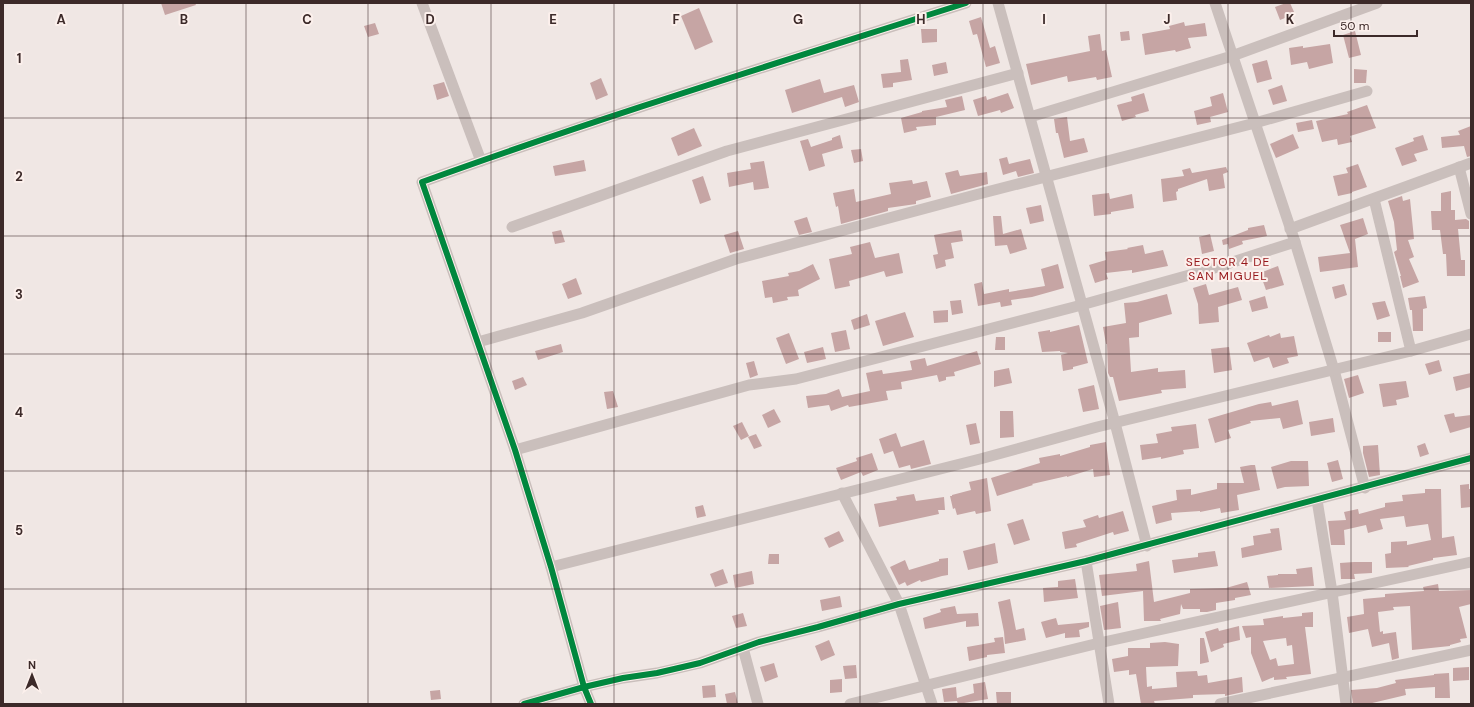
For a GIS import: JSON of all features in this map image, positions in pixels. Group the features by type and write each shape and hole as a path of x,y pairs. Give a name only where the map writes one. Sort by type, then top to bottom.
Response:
{"street":[{"path":"422,3 481,161"},
{"path":"591,704 584,687 551,567 515,450 422,182 630,110 966,3"},
{"path":"998,3 1115,423 1147,546"},
{"path":"1215,3 1295,242 1334,370 1365,488"},
{"path":"1030,117 1232,56 1377,3"},
{"path":"512,227 727,151 1018,73"},
{"path":"478,342 582,313 736,258 1047,176 1255,124 1367,91"},
{"path":"1290,229 1471,163"},
{"path":"1459,167 1471,214"},
{"path":"1374,199 1411,351"},
{"path":"515,450 749,386 796,379 1082,304 1211,269 1295,242"},
{"path":"551,567 842,493 980,460 1115,423 1411,351 1471,334"},
{"path":"524,704 584,687 700,663 759,642 899,604 1147,546 1471,458"},
{"path":"842,493 899,604 932,704"},
{"path":"1317,500 1332,592 1346,704"},
{"path":"1086,561 1109,704"},
{"path":"850,704 1099,643 1471,562"},
{"path":"743,648 758,704"},
{"path":"1220,704 1342,679 1471,650"}],"building":[{"path":"161,3 195,3 196,5 165,15"},
{"path":"1290,3 1295,14 1280,20 1275,7"},
{"path":"699,8 713,42 695,50 681,16"},
{"path":"981,17 990,48 995,46 1000,63 986,67 977,34 973,35 969,21"},
{"path":"1184,22 1185,26 1205,23 1207,36 1188,38 1191,48 1176,52 1175,50 1145,55 1142,34 1170,29 1169,26"},
{"path":"375,23 379,34 368,37 364,26"},
{"path":"921,29 937,29 937,42 922,43"},
{"path":"1129,31 1130,40 1121,41 1120,32"},
{"path":"1355,31 1361,55 1349,58 1343,35"},
{"path":"1100,34 1102,51 1106,50 1112,77 1097,80 1096,77 1068,82 1067,76 1031,85 1026,64 1090,51 1088,36"},
{"path":"1330,44 1333,63 1309,69 1307,62 1291,65 1289,48 1303,46 1303,48"},
{"path":"908,59 912,80 893,83 893,87 883,88 881,74 901,72 900,60"},
{"path":"1267,60 1272,79 1257,83 1252,64"},
{"path":"946,62 948,73 934,76 932,65"},
{"path":"1354,69 1367,70 1366,83 1354,83"},
{"path":"601,78 608,95 596,100 590,83"},
{"path":"820,79 824,93 854,85 859,102 845,107 842,97 792,113 785,90"},
{"path":"444,82 449,96 437,100 433,85"},
{"path":"1282,85 1287,101 1273,105 1268,90"},
{"path":"1008,93 1014,108 1001,113 1000,110 978,116 973,100 986,96 987,100"},
{"path":"1144,93 1149,111 1122,121 1117,105 1132,101 1131,97"},
{"path":"1223,93 1228,112 1210,117 1211,122 1197,125 1194,111 1212,106 1210,97"},
{"path":"962,96 965,110 936,117 936,125 916,127 917,130 904,133 901,118 922,111 947,107 945,100"},
{"path":"1367,105 1376,128 1350,136 1352,142 1338,145 1337,139 1322,142 1316,121 1348,114 1347,112"},
{"path":"1067,117 1070,141 1084,138 1088,152 1064,158 1058,133 1056,133 1054,119"},
{"path":"1312,120 1314,129 1298,132 1296,123"},
{"path":"1471,126 1471,156 1467,157 1464,146 1442,148 1441,137 1460,135 1458,131"},
{"path":"694,128 702,146 678,156 671,138"},
{"path":"1293,134 1299,148 1276,158 1270,144"},
{"path":"840,135 843,148 822,154 825,166 809,171 800,141 808,139 811,147 832,140 832,138"},
{"path":"1423,135 1428,150 1414,154 1417,161 1402,166 1395,148 1414,141 1413,138"},
{"path":"861,149 863,161 854,163 851,150"},
{"path":"1007,157 1009,164 1030,159 1034,173 1018,177 1016,171 1003,175 999,159"},
{"path":"584,160 586,171 555,176 553,166"},
{"path":"764,161 769,188 754,190 753,182 729,187 727,173 751,169 750,163"},
{"path":"1358,164 1367,187 1352,193 1338,196 1333,176 1348,173 1346,168"},
{"path":"1226,167 1228,172 1223,174 1225,188 1209,191 1207,179 1178,189 1176,192 1177,200 1163,202 1161,179 1184,176 1182,170 1190,168 1192,173"},
{"path":"958,170 960,176 987,172 988,184 951,194 945,173"},
{"path":"703,176 711,200 700,204 692,180"},
{"path":"912,180 913,184 927,181 931,197 916,201 916,204 888,208 888,211 841,224 838,206 836,207 833,193 854,189 856,202 891,194 889,183"},
{"path":"1451,191 1451,210 1455,210 1455,220 1466,219 1469,221 1469,229 1458,229 1461,260 1465,260 1465,276 1447,276 1446,254 1443,254 1440,230 1432,230 1431,211 1441,211 1441,193"},
{"path":"1109,193 1110,199 1132,194 1134,208 1111,212 1111,214 1094,216 1092,195"},
{"path":"1402,196 1403,201 1410,199 1414,239 1408,240 1414,257 1409,259 1419,282 1403,288 1394,252 1397,250 1394,222 1388,201"},
{"path":"1041,205 1044,221 1030,224 1026,208"},
{"path":"993,216 1001,216 1003,234 1021,229 1027,249 1010,254 1007,245 995,246"},
{"path":"807,217 812,232 799,235 794,221"},
{"path":"1363,218 1368,234 1355,239 1358,267 1320,272 1318,257 1350,253 1340,225"},
{"path":"1264,225 1267,236 1242,241 1243,244 1229,249 1228,244 1223,245 1222,240 1248,230 1248,228"},
{"path":"561,230 565,242 555,244 552,232"},
{"path":"961,230 963,241 951,243 954,258 945,260 946,266 936,269 933,255 938,254 934,235"},
{"path":"738,231 744,249 730,253 724,235"},
{"path":"1210,234 1214,251 1202,254 1199,237"},
{"path":"870,242 875,258 899,253 903,273 886,277 884,271 849,281 850,286 835,289 829,259 852,254 850,247"},
{"path":"1143,245 1145,254 1163,250 1168,266 1132,273 1132,270 1106,273 1108,279 1095,283 1089,265 1106,260 1105,252 1128,249 1127,248"},
{"path":"813,264 820,279 798,290 799,296 787,297 788,300 773,303 772,297 765,298 762,281 789,276 788,273 799,271"},
{"path":"1058,264 1064,288 1032,297 1011,300 1012,305 1001,307 1000,302 978,306 974,284 982,282 984,294 1009,289 1009,292 1045,286 1041,269"},
{"path":"1278,266 1284,285 1266,290 1260,273"},
{"path":"576,278 582,294 568,299 562,284"},
{"path":"1206,284 1209,295 1238,287 1242,300 1218,307 1219,322 1199,324 1198,304 1193,288"},
{"path":"1344,284 1347,295 1335,299 1332,287"},
{"path":"1167,294 1172,314 1139,323 1139,337 1129,338 1131,372 1158,368 1158,372 1185,370 1186,388 1161,390 1162,393 1119,401 1113,377 1110,377 1108,373 1107,344 1103,327 1126,323 1124,303 1137,302"},
{"path":"1265,296 1268,308 1252,312 1249,301"},
{"path":"1425,296 1427,308 1423,309 1423,331 1413,331 1412,310 1410,310 1408,298"},
{"path":"961,300 963,313 952,315 950,301"},
{"path":"1385,301 1390,316 1377,320 1372,303"},
{"path":"948,310 948,322 934,323 933,311"},
{"path":"905,312 914,337 883,346 875,321"},
{"path":"867,314 870,325 854,330 851,320"},
{"path":"1079,325 1088,363 1063,371 1061,355 1068,353 1060,351 1042,352 1038,332 1050,330 1050,332"},
{"path":"846,330 850,349 835,352 831,333"},
{"path":"1378,332 1391,332 1391,342 1378,342"},
{"path":"789,333 799,359 786,364 776,338"},
{"path":"1280,333 1281,338 1294,336 1298,356 1287,358 1289,363 1273,368 1269,357 1254,362 1247,343 1269,335 1270,337"},
{"path":"996,337 1005,337 1005,350 995,350"},
{"path":"561,344 563,352 538,360 535,351"},
{"path":"823,347 826,359 807,363 804,352"},
{"path":"1229,347 1232,370 1214,373 1211,349"},
{"path":"977,351 981,364 954,372 955,376 946,377 946,380 939,382 937,375 901,382 902,389 886,391 888,400 849,407 848,405 831,411 829,405 808,408 806,396 826,394 839,389 842,397 870,391 866,373 882,370 883,374 912,370 910,361 925,358 927,366"},
{"path":"1439,360 1442,371 1429,375 1425,364"},
{"path":"754,361 758,375 750,378 746,363"},
{"path":"1009,368 1012,383 994,387 994,371"},
{"path":"1471,373 1471,387 1456,391 1453,377"},
{"path":"1358,375 1364,393 1349,398 1344,379"},
{"path":"523,377 527,385 515,390 512,381"},
{"path":"1406,381 1409,397 1396,400 1397,405 1383,407 1379,384"},
{"path":"1094,385 1099,409 1083,412 1078,389"},
{"path":"613,391 618,407 607,409 604,392"},
{"path":"1298,400 1303,424 1283,429 1280,418 1250,421 1251,423 1228,430 1231,438 1215,443 1208,419 1259,404 1271,402 1272,406"},
{"path":"774,409 781,422 768,428 762,415"},
{"path":"1000,411 1013,411 1014,437 1000,438"},
{"path":"1454,413 1455,417 1471,415 1471,427 1450,433 1444,415"},
{"path":"1333,418 1335,432 1311,436 1309,422"},
{"path":"742,422 749,436 741,440 733,426"},
{"path":"976,423 980,443 970,445 966,425"},
{"path":"1196,424 1199,448 1183,450 1184,454 1161,459 1161,457 1142,460 1140,445 1158,443 1156,434 1172,431 1171,427"},
{"path":"896,433 901,447 924,440 931,464 911,469 910,465 899,468 893,451 884,454 879,439"},
{"path":"756,434 762,446 754,449 748,437"},
{"path":"1106,442 1110,475 1094,477 1093,469 1067,477 1032,484 1033,485 997,496 991,478 1040,463 1039,458 1060,454 1060,456 1090,447 1090,445"},
{"path":"1425,443 1429,454 1420,457 1417,446"},
{"path":"1378,445 1380,475 1369,477 1363,453 1363,446"},
{"path":"872,453 878,470 863,476 861,472 841,480 836,468 857,461 856,458"},
{"path":"1338,460 1343,479 1332,482 1327,463"},
{"path":"1291,461 1308,461 1309,486 1285,487 1277,489 1271,467"},
{"path":"1255,465 1260,490 1237,495 1239,510 1221,513 1220,508 1200,512 1171,513 1172,520 1156,524 1152,506 1177,500 1176,490 1191,489 1191,495 1217,489 1217,483 1244,483 1240,467"},
{"path":"987,478 991,511 976,514 975,511 957,515 955,508 953,509 950,496 971,490 969,482"},
{"path":"1469,484 1469,489 1471,489 1471,507 1461,508 1460,485"},
{"path":"1425,489 1441,489 1442,538 1454,536 1457,555 1433,558 1433,560 1408,566 1409,567 1386,568 1385,554 1391,553 1391,542 1407,541 1407,545 1431,540 1428,524 1406,527 1404,516 1380,519 1383,529 1368,533 1366,525 1344,530 1345,545 1331,545 1328,521 1346,520 1344,512 1358,509 1359,514 1385,507 1385,503 1403,501 1402,495 1425,493"},
{"path":"914,494 916,501 944,497 945,510 938,510 939,514 879,527 874,504 897,500 896,497"},
{"path":"703,505 706,516 697,518 695,507"},
{"path":"1123,511 1129,531 1114,535 1113,532 1076,544 1077,547 1065,549 1062,532 1086,527 1083,520 1098,515 1099,518"},
{"path":"1023,519 1030,540 1014,545 1007,524"},
{"path":"1279,528 1282,550 1242,558 1241,548 1254,545 1253,536 1271,533 1270,529"},
{"path":"839,531 844,541 829,548 824,538"},
{"path":"995,543 998,563 968,570 963,551"},
{"path":"1215,551 1218,566 1174,573 1172,560 1198,557 1198,553"},
{"path":"769,554 779,554 779,564 768,564"},
{"path":"948,558 948,575 921,582 920,580 907,586 905,582 899,585 890,567 905,560 909,570 939,561 939,559"},
{"path":"1149,561 1154,602 1190,593 1190,589 1226,588 1247,582 1251,595 1235,598 1235,600 1216,603 1216,610 1207,612 1200,612 1200,609 1183,609 1181,604 1180,614 1160,619 1161,621 1144,621 1143,591 1102,596 1099,575 1137,571 1136,564"},
{"path":"1372,562 1372,573 1354,574 1355,579 1341,579 1340,563"},
{"path":"1312,567 1314,586 1269,588 1267,576 1278,574 1297,574 1296,569"},
{"path":"723,569 728,583 715,587 710,574"},
{"path":"752,571 754,584 735,588 733,575"},
{"path":"1075,579 1078,598 1044,602 1043,588 1058,587 1058,581"},
{"path":"1438,584 1439,591 1471,590 1471,604 1459,607 1467,638 1460,639 1461,642 1450,646 1412,650 1410,606 1393,607 1394,610 1378,612 1380,632 1383,631 1383,634 1396,632 1399,658 1392,660 1389,643 1372,647 1368,629 1349,633 1347,617 1364,614 1363,599 1385,597 1385,594 1424,591 1423,587"},
{"path":"840,596 842,607 822,611 820,600"},
{"path":"1010,599 1016,630 1024,628 1026,640 1005,644 998,602"},
{"path":"1118,602 1121,628 1104,630 1100,606"},
{"path":"955,606 957,614 978,613 979,626 966,627 966,621 925,629 923,618 941,612 940,609"},
{"path":"1313,612 1313,627 1305,627 1311,674 1286,677 1287,679 1274,680 1274,677 1262,682 1251,653 1251,637 1246,638 1242,626 1264,625 1263,619 1283,616 1283,618 1302,616 1302,613","holes":["1286,638 1287,646 1292,645 1294,664 1278,666 1276,658 1270,660 1263,641"]},
{"path":"743,613 747,626 736,628 732,616"},
{"path":"1056,618 1058,625 1089,622 1089,627 1079,630 1080,637 1065,638 1065,633 1046,638 1041,622"},
{"path":"1239,626 1240,640 1223,644 1224,647 1211,652 1205,632 1218,628 1219,631"},
{"path":"1003,637 1005,653 987,655 987,657 969,661 967,647 995,642 994,638"},
{"path":"1200,638 1204,638 1209,662 1200,664"},
{"path":"829,640 835,655 821,661 815,646"},
{"path":"1165,642 1179,644 1178,666 1146,667 1147,687 1152,686 1152,689 1177,687 1176,672 1197,671 1198,676 1207,675 1208,683 1242,677 1243,692 1225,696 1225,694 1193,695 1193,698 1154,701 1155,704 1141,704 1136,674 1129,675 1129,670 1114,672 1112,659 1128,656 1128,648 1150,648 1150,643"},
{"path":"774,663 778,677 765,682 760,667"},
{"path":"856,665 857,678 845,679 843,666"},
{"path":"1469,667 1469,680 1453,681 1453,668"},
{"path":"1449,673 1450,698 1435,698 1435,687 1405,689 1406,695 1368,704 1353,704 1351,690 1377,688 1396,683 1395,680"},
{"path":"842,679 842,692 830,693 830,680"},
{"path":"985,682 988,699 958,704 957,701 944,702 942,689 956,687 957,698 974,693 973,684"},
{"path":"715,685 716,697 703,698 702,686"},
{"path":"440,690 441,699 431,700 430,691"},
{"path":"735,692 738,704 727,704 725,694"},
{"path":"996,692 1011,692 1011,704 997,704"}],"cycle path":[{"path":"591,704 584,687 551,567 515,450 422,182 625,112 966,3"},
{"path":"524,704 584,687 700,663 759,642 899,604 1086,561 1471,458"}],"district":[{"name":"SECTOR 4 DE SAN MIGUEL","path":"1228,269"}]}
